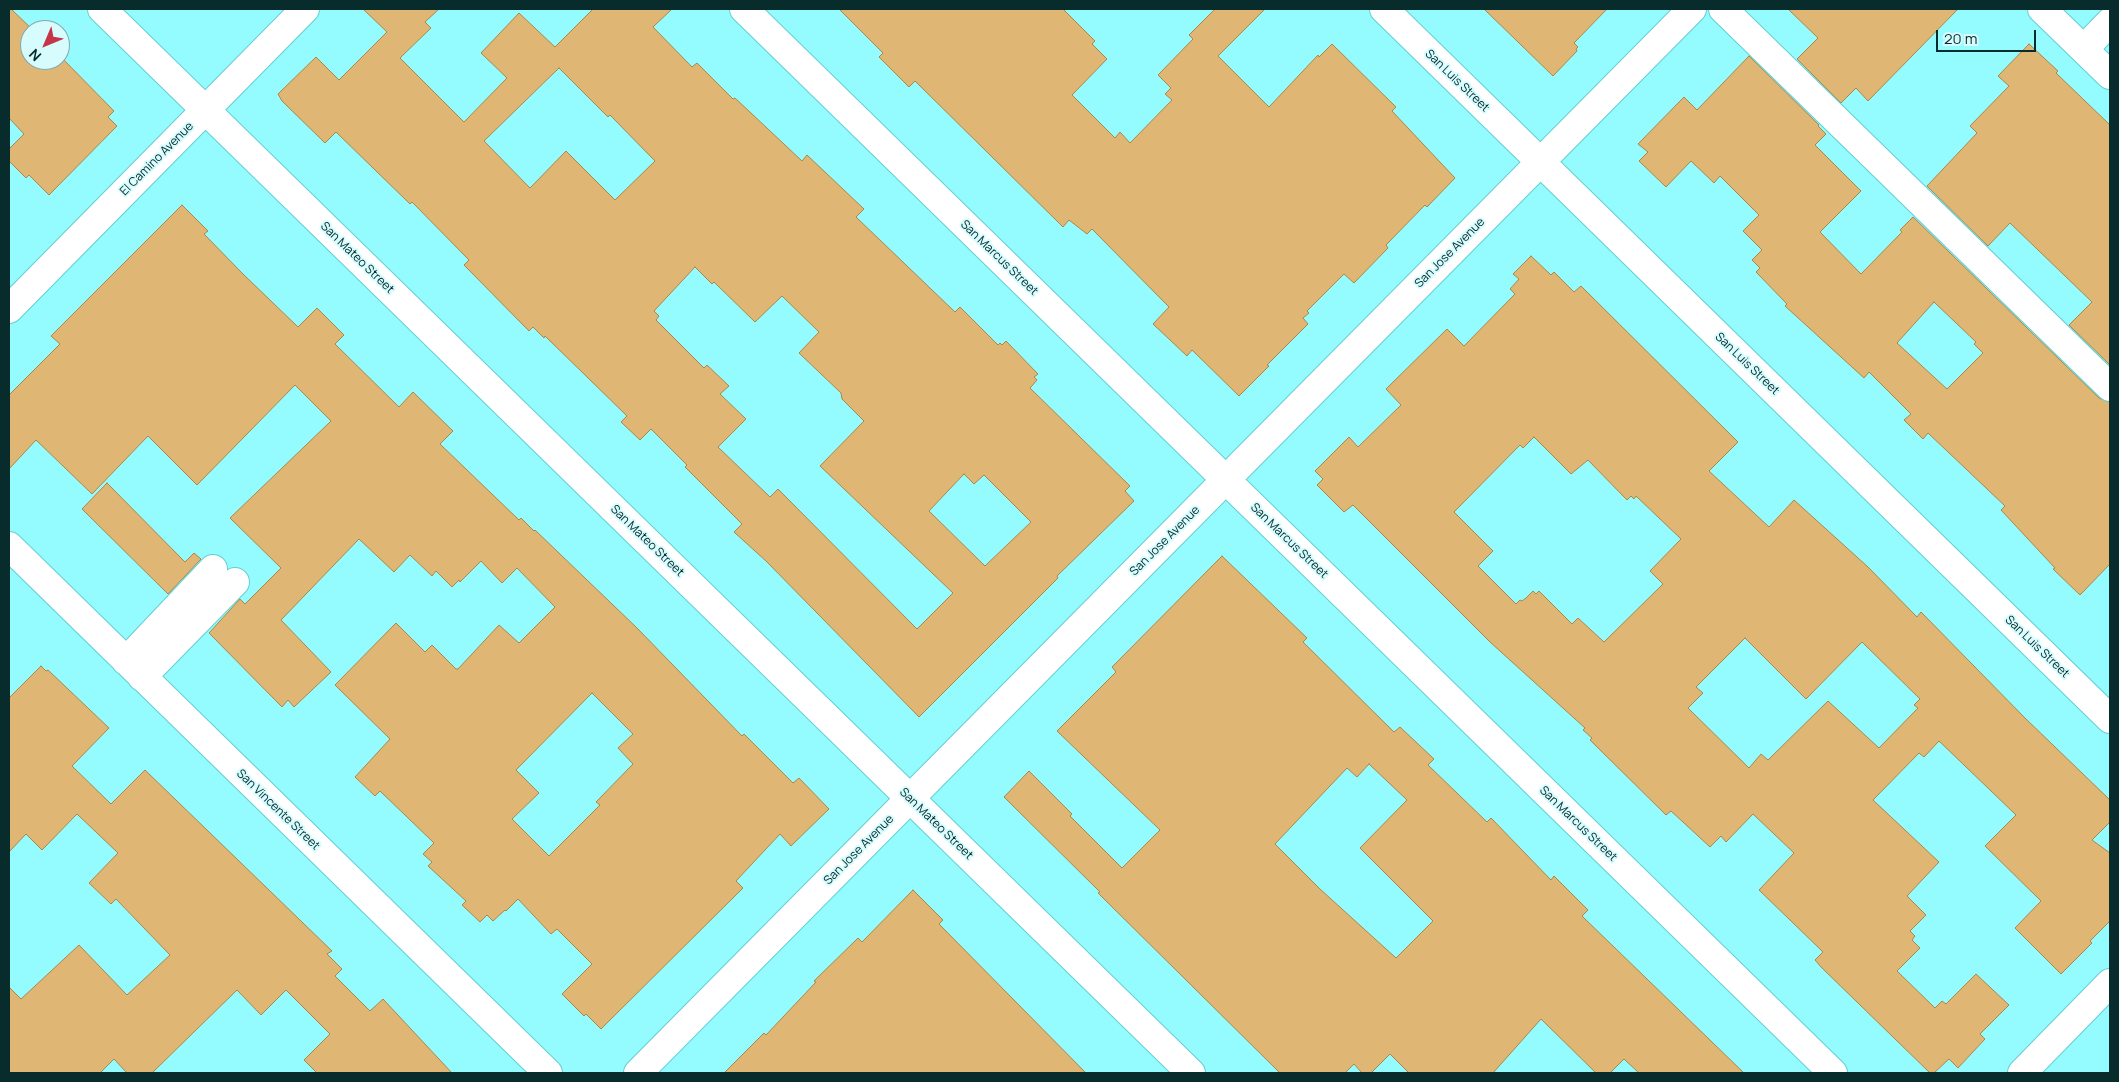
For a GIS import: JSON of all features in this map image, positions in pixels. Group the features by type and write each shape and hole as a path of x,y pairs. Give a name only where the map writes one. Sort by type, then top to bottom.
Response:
{"street":[{"name":"San Mateo Street","path":"102,9 1191,1073"},
{"name":"El Camino Avenue","path":"9,309 305,9"},
{"name":"San Marcus Street","path":"744,9 1833,1073"},
{"name":"San Luis Street","path":"1384,9 2110,719"},
{"name":"San Jose Avenue","path":"638,1073 1692,9"},
{"path":"1723,9 2110,387"},
{"path":"2042,9 2110,75"},
{"path":"2084,49 2110,22"},
{"name":"San Vincente Street","path":"9,546 548,1073"},
{"path":"134,669 224,575"},
{"path":"2022,1073 2110,983"}],"building":[{"path":"9,9 11,9 23,20 20,20 20,70 70,70 70,66 114,111 108,117 117,126 49,195 29,175 26,178 9,161 9,149 24,134 9,118"},
{"path":"363,9 439,9 425,22 431,28 400,58 464,122 507,78 481,53 519,13 555,47 593,9 672,9 653,27 692,67 697,63 733,99 735,98 802,161 807,155 864,209 856,217 955,312 960,307 998,345 1000,343 1002,345 1006,341 1038,374 1034,377 1037,380 1030,388 1130,486 1125,491 1134,501 1057,576 1058,578 919,717 766,561 734,532 742,524 685,467 687,465 651,429 640,440 621,422 627,416 545,336 544,338 533,327 529,331 464,265 469,260 412,202 410,204 336,132 325,143 282,101 278,94 316,57 339,80 387,32","holes":["559,68 608,117 610,115 655,161 615,200 566,151 530,188 484,141","695,267 712,284 714,282 755,322 782,296 819,332 799,353 841,393 842,399 864,421 820,466 953,593 917,629 778,489 770,497 718,447 746,419 720,394 729,386 707,365 704,368 656,320 659,316 654,311","964,474 974,484 984,475 1031,522 985,566 929,511"]},
{"path":"839,9 1063,9 1095,41 1092,44 1107,59 1072,95 1115,138 1120,132 1130,143 1172,100 1165,94 1171,88 1158,75 1193,39 1189,35 1215,9 1265,9 1218,56 1269,107 1318,55 1319,57 1332,44 1396,107 1392,111 1455,178 1427,207 1425,205 1386,245 1388,248 1354,283 1344,274 1307,311 1309,313 1303,318 1308,324 1239,396 1192,350 1187,356 1153,324 1169,307 1092,229 1087,234 1069,220 1063,227 915,81 909,87 879,57 883,53"},
{"path":"1484,9 1607,9 1574,43 1578,47 1577,51 1553,76"},
{"path":"1788,9 1958,9 1868,101 1856,88 1841,103 1797,59 1818,38"},
{"path":"2029,44 2110,125 2110,365 2069,325 2092,302 2010,223 1988,246 1927,186 1977,133 1970,126 2009,86 1998,76"},
{"path":"1749,56 1819,125 1826,134 1815,145 1861,191 1820,232 1861,274 1902,232 1900,230 1913,217 2099,398 2110,402 2110,564 2080,595 2053,569 2055,568 2001,510 2005,506 1928,433 1923,439 1904,420 1911,414 1869,372 1864,378 1785,306 1787,304 1756,272 1760,268 1752,260 1762,250 1743,231 1759,215 1720,176 1714,183 1691,161 1666,187 1639,161 1648,152 1638,144 1684,97 1697,110","holes":["1934,302 1976,342 1974,344 1983,353 1947,389 1897,343"]},
{"path":"182,205 208,231 204,234 298,327 317,308 344,335 335,344 399,407 413,392 453,431 440,444 519,520 521,518 535,530 637,628 742,736 744,734 793,783 799,778 829,809 791,846 780,834 736,881 743,888 601,1029 586,1014 584,1016 562,994 592,964 557,929 551,934 518,899 493,921 487,915 480,922 462,905 466,901 428,866 432,862 423,854 434,843 380,791 375,796 355,777 390,739 335,685 396,623 425,652 432,645 458,669 499,625 519,643 555,607 517,568 502,583 481,561 460,582 459,580 452,587 436,571 432,576 410,555 394,572 359,539 281,620 331,672 294,707 288,700 282,707 209,633 240,599 245,604 281,568 230,518 331,421 295,385 197,485 148,436 92,494 36,440 9,469 9,395 60,344 51,336","holes":["592,693 633,734 618,748 633,764 596,802 600,805 549,856 512,819 539,793 516,770"]},
{"path":"1531,256 1551,275 1554,272 1574,292 1581,286 1738,442 1709,471 1769,527 1794,500 1868,567 1917,617 1921,612 2025,718 2110,800 2110,822 2092,840 2110,853 2110,921 2090,941 2092,943 2061,974 2015,928 2041,901 1985,846 2016,815 1939,741 1924,757 1919,753 1873,800 1939,862 1907,896 1926,915 1910,931 1915,936 1912,940 1920,948 1897,971 1935,1008 1942,1001 1946,1004 1976,974 2009,1005 1980,1034 1985,1039 1958,1068 1949,1059 1934,1073 1930,1073 1815,960 1823,952 1759,890 1794,853 1753,814 1726,842 1721,836 1710,847 1671,811 1666,815 1590,740 1592,738 1583,730 1585,728 1490,642 1353,505 1344,512 1317,485 1323,479 1315,471 1349,437 1358,447 1401,405 1386,389 1447,329 1464,346 1515,294 1510,289 1519,279 1513,274","holes":["1534,437 1571,474 1588,460 1627,500 1631,496 1634,499 1636,496 1681,539 1650,571 1663,584 1604,642 1578,618 1572,624 1539,591 1536,594 1533,591 1516,604 1478,566 1493,551 1454,512 1520,445 1523,448","1745,638 1806,699 1862,642 1920,699 1914,705 1918,708 1879,748 1828,701 1768,760 1761,754 1749,768 1688,708 1703,693 1696,687"]},
{"path":"107,483 185,562 194,553 201,559 168,594 82,509"},
{"path":"1222,556 1307,638 1303,642 1394,732 1400,727 1434,759 1428,765 1487,822 1491,818 1551,880 1554,876 1588,910 1582,916 1744,1073 1639,1073 1624,1059 1610,1073 1596,1073 1541,1019 1493,1073 1409,1073 1390,1054 1371,1073 1362,1073 1354,1064 1345,1073 1280,1073 1004,797 1029,771 1072,814 1070,816 1122,868 1160,830 1057,731 1116,672 1112,667","holes":["1369,764 1407,800 1360,848 1433,921 1396,958 1320,889 1275,844 1347,768 1357,777"]},
{"path":"41,666 46,671 48,670 109,728 72,766 111,804 145,770 332,951 327,954 342,969 335,976 370,1011 383,999 452,1073 317,1073 304,1060 330,1034 286,990 261,1015 237,990 152,1073 127,1073 114,1059 100,1073 9,1073 9,987 21,999 79,945 127,995 170,955 116,899 111,904 89,883 118,853 77,814 42,850 26,834 9,852 9,698"},
{"path":"913,890 943,920 939,924 1086,1073 724,1073 764,1033 766,1035 816,982 814,981 858,938 862,942"}]}
